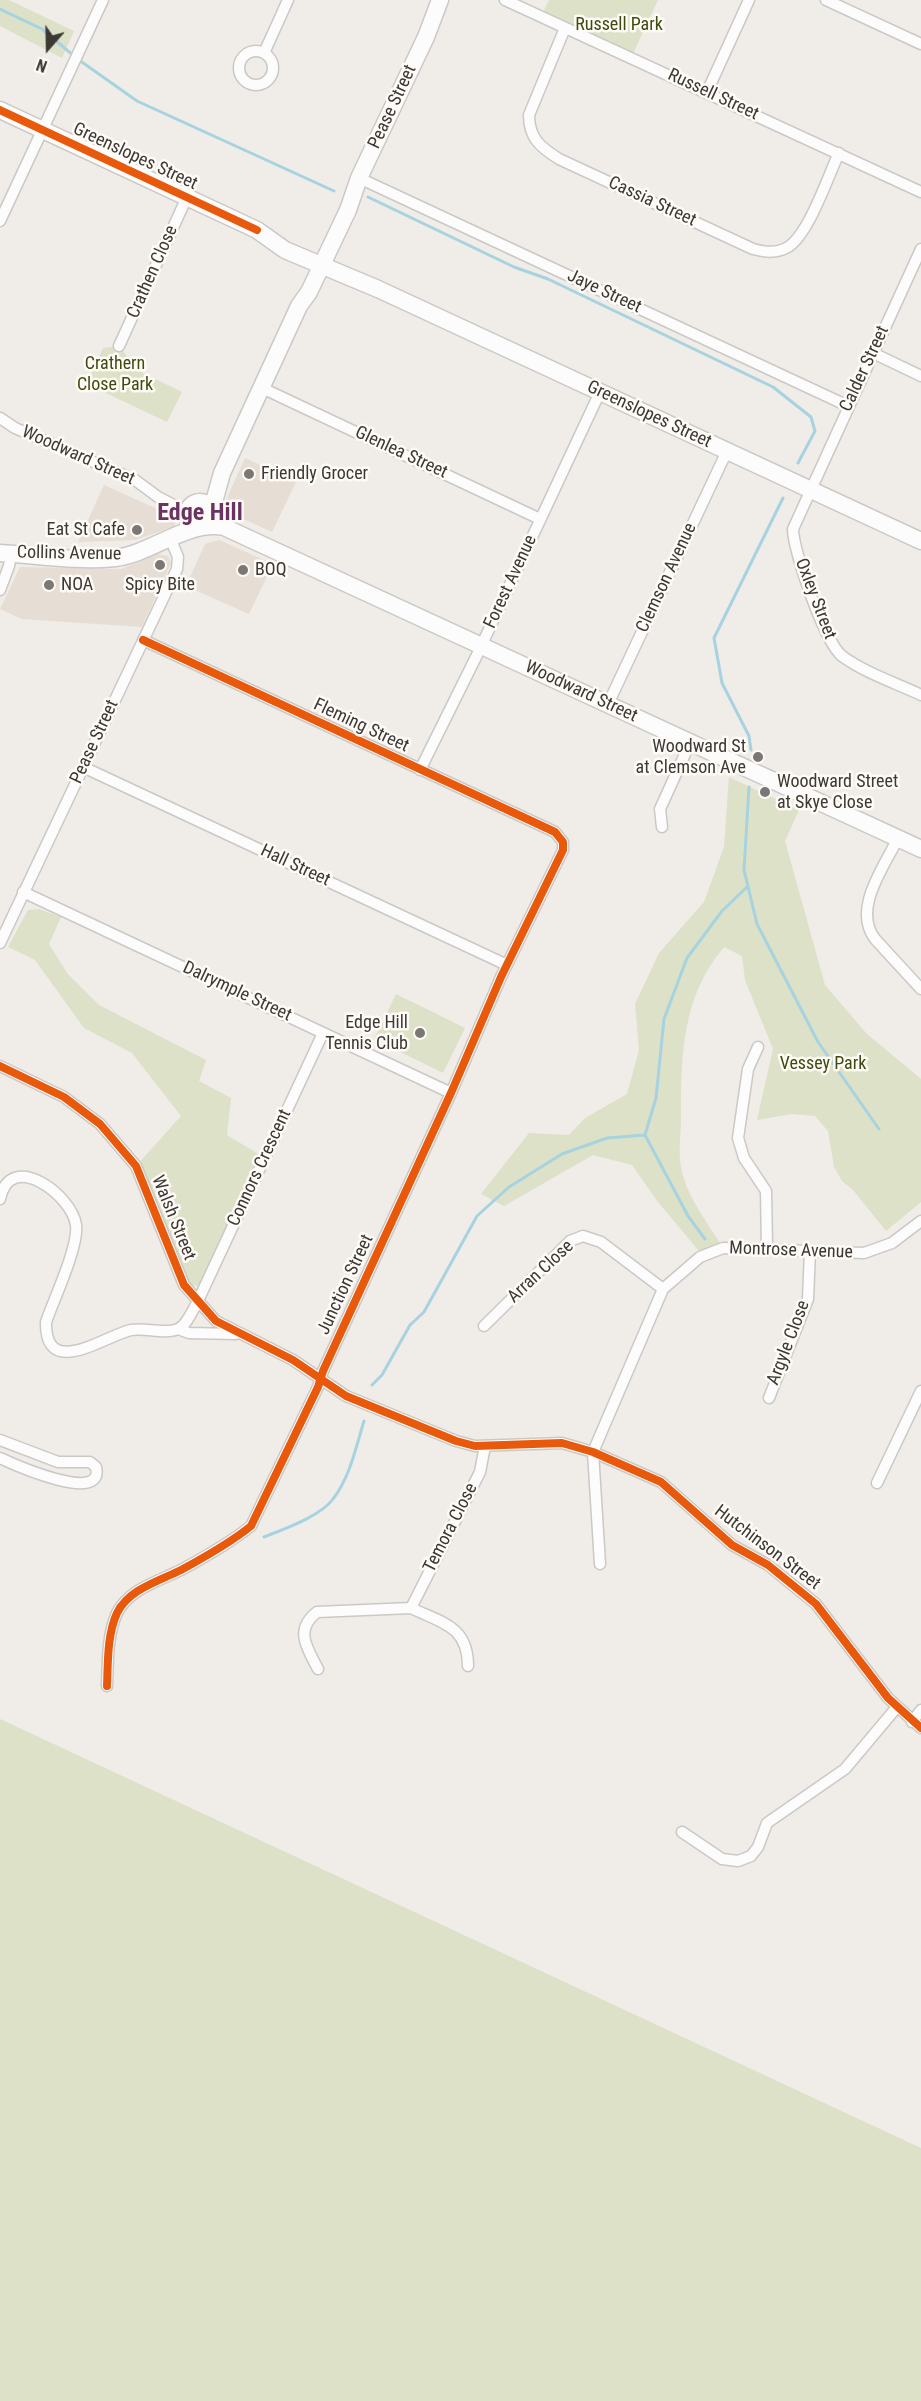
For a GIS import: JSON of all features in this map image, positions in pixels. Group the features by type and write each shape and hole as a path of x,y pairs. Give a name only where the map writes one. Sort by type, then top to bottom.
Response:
{"street":[{"path":"0,221 104,0"},
{"path":"264,53 288,0"},
{"name":"Pease Street","path":"200,515 262,388 299,306 302,289 319,260 359,178 426,37 440,0"},
{"name":"Pease Street","path":"426,37 448,0"},
{"name":"Russell Street","path":"505,0 921,192"},
{"path":"707,92 749,0"},
{"path":"826,0 921,44"},
{"name":"Cassia Street","path":"565,28 529,115 529,128 533,139 559,159 742,244 767,253 789,246 804,227 839,153"},
{"name":"Greenslopes Street","path":"0,110 257,230 272,234 378,289 921,541"},
{"name":"Jaye Street","path":"359,178 848,406"},
{"name":"Crathen Close","path":"119,346 187,197"},
{"name":"Calder Street","path":"810,489 921,249"},
{"path":"873,353 921,375"},
{"name":"Glenlea Street","path":"262,388 540,519"},
{"name":"Forest Avenue","path":"420,770 482,646 600,392"},
{"name":"Woodward Street","path":"0,418 15,428 135,480 158,496 218,526 242,534 921,849"},
{"name":"Clemson Avenue","path":"608,704 727,451"},
{"name":"Oxley Street","path":"810,489 796,519 793,538 832,645 852,662 921,694"},
{"path":"171,540 200,515"},
{"name":"Pease Street","path":"0,943 177,569 178,557 171,540"},
{"name":"Collins Avenue","path":"5,554 114,558 171,540"},
{"path":"0,590 5,554"},
{"name":"Fleming Street","path":"143,640 555,832 563,842"},
{"path":"662,827 660,809 690,743"},
{"name":"Hall Street","path":"83,767 507,965"},
{"path":"898,838 869,898 866,920 868,931 921,989"},
{"name":"Junction Street","path":"107,1686 108,1659 118,1613 140,1590 190,1565 251,1526 451,1093 507,965 561,857 563,842"},
{"name":"Dalrymple Street","path":"23,892 451,1093"},
{"name":"Connors Crescent","path":"178,1329 185,1324 197,1303 323,1033"},
{"path":"758,1047 748,1069 738,1138 744,1158 766,1191 767,1248"},
{"name":"Walsh Street","path":"0,1066 64,1096 100,1124 136,1166 184,1285 197,1303 216,1321 237,1334 293,1360 320,1378"},
{"path":"0,1199 10,1180 16,1177 30,1177 44,1184 62,1200 75,1220 75,1242 46,1322 46,1331 52,1344 64,1351 81,1351 131,1330 178,1329 189,1333 237,1334"},
{"name":"Montrose Avenue","path":"593,1452 663,1289 700,1257 723,1248 850,1253 880,1249 892,1243 921,1221"},
{"name":"Arran Close","path":"484,1326 570,1241 583,1236 601,1242 663,1289"},
{"name":"Argyle Close","path":"769,1398 808,1299 810,1251"},
{"name":"Hutchinson Street","path":"320,1378 346,1396 456,1441 485,1446 562,1443 593,1452 661,1482 732,1545 768,1565 816,1604 897,1707 916,1725"},
{"path":"877,1484 921,1390"},
{"path":"0,1440 58,1462 90,1462 96,1467 97,1474 93,1482 86,1484 48,1476 0,1458"},
{"name":"Temora Close","path":"411,1608 480,1472 485,1446"},
{"path":"593,1452 600,1564"},
{"path":"318,1670 303,1637 306,1623 317,1612 411,1608 460,1633 466,1645 468,1666"},
{"path":"682,1832 722,1859 733,1862 751,1856 758,1847 767,1823 845,1770 897,1707"},
{"path":"916,1725 921,1710"}],"shaded area":[{"path":"245,458 296,482 272,532 222,509"},
{"path":"104,485 175,517 175,526 135,540 78,542"},
{"path":"219,540 273,564 249,614 186,586 205,544"},
{"path":"158,554 168,556 171,563 142,627 22,619 0,609 20,567 121,569"}],"green space":[{"path":"0,0 9,0 74,31 62,58 0,26"},
{"name":"Russell Park","path":"549,0 658,0 631,58 541,17"},
{"name":"Crathern Close Park","path":"119,346 139,371 182,392 167,422 87,384 103,348"},
{"name":"Vessey Park","path":"729,777 799,810 785,841 825,985 867,1034 921,1079 921,1202 886,1231 853,1190 842,1181 834,1167 828,1131 815,1116 792,1114 757,1120 773,1049 745,980 742,956 724,947 710,966 700,986 687,1027 682,1070 680,1148 681,1167 688,1188 698,1209 723,1248 703,1256 658,1202 632,1165 593,1155 504,1206 481,1194 529,1133 569,1135 585,1118 627,1094 639,1050 635,1004 659,953 704,902 724,847"},
{"path":"39,909 61,917 49,944 67,973 99,1005 206,1060 199,1081 231,1098 227,1135 265,1158 205,1286 184,1285 136,1166 181,1116 132,1053 84,1028 35,960 8,947 28,910"},
{"name":"Edge Hill Tennis Club","path":"396,994 465,1028 443,1073 374,1039"},
{"path":"0,1719 921,2148 921,2401 0,2401"}],"waterway":[{"path":"0,9 42,29 74,56"},
{"path":"79,60 137,101 334,191"},
{"path":"368,197 514,267 548,279 773,387 811,417 815,431 798,463"},
{"path":"751,750 749,736 722,683 714,638 783,498"},
{"path":"749,787 744,870 757,924 818,1042 879,1129"},
{"path":"705,1239 688,1216 645,1135 656,1098 664,1019 687,958 722,911 748,886"},
{"path":"372,1385 382,1375 410,1325 424,1312 477,1216 509,1187 562,1154 607,1138 645,1135"},
{"path":"264,1537 311,1516 333,1499 348,1472 364,1421"}],"cycle path":[{"path":"0,110 257,230"},
{"path":"107,1686 111,1630 122,1605 137,1592 208,1555 251,1526 318,1387 323,1371 451,1093 501,977 563,850 563,842 555,832 143,640"},
{"path":"0,1066 64,1097 100,1124 136,1166 184,1285 216,1321 293,1360 346,1396 456,1441 475,1446 562,1443 593,1452 661,1482 732,1545 768,1565 816,1604 888,1698 921,1728"}],"place":[{"name":"Friendly Grocer","path":"249,474"},
{"name":"Eat St Cafe","path":"137,530"},
{"name":"Spicy Bite","path":"160,565"},
{"name":"BOQ","path":"243,570"},
{"name":"NOA","path":"49,585"},
{"name":"Woodward St at Clemson Ave","path":"758,757"},
{"name":"Woodward Street at Skye Close","path":"765,792"},
{"name":"Edge Hill Tennis Club","path":"420,1033"}],"district":[{"name":"Edge Hill","path":"200,514"}]}
